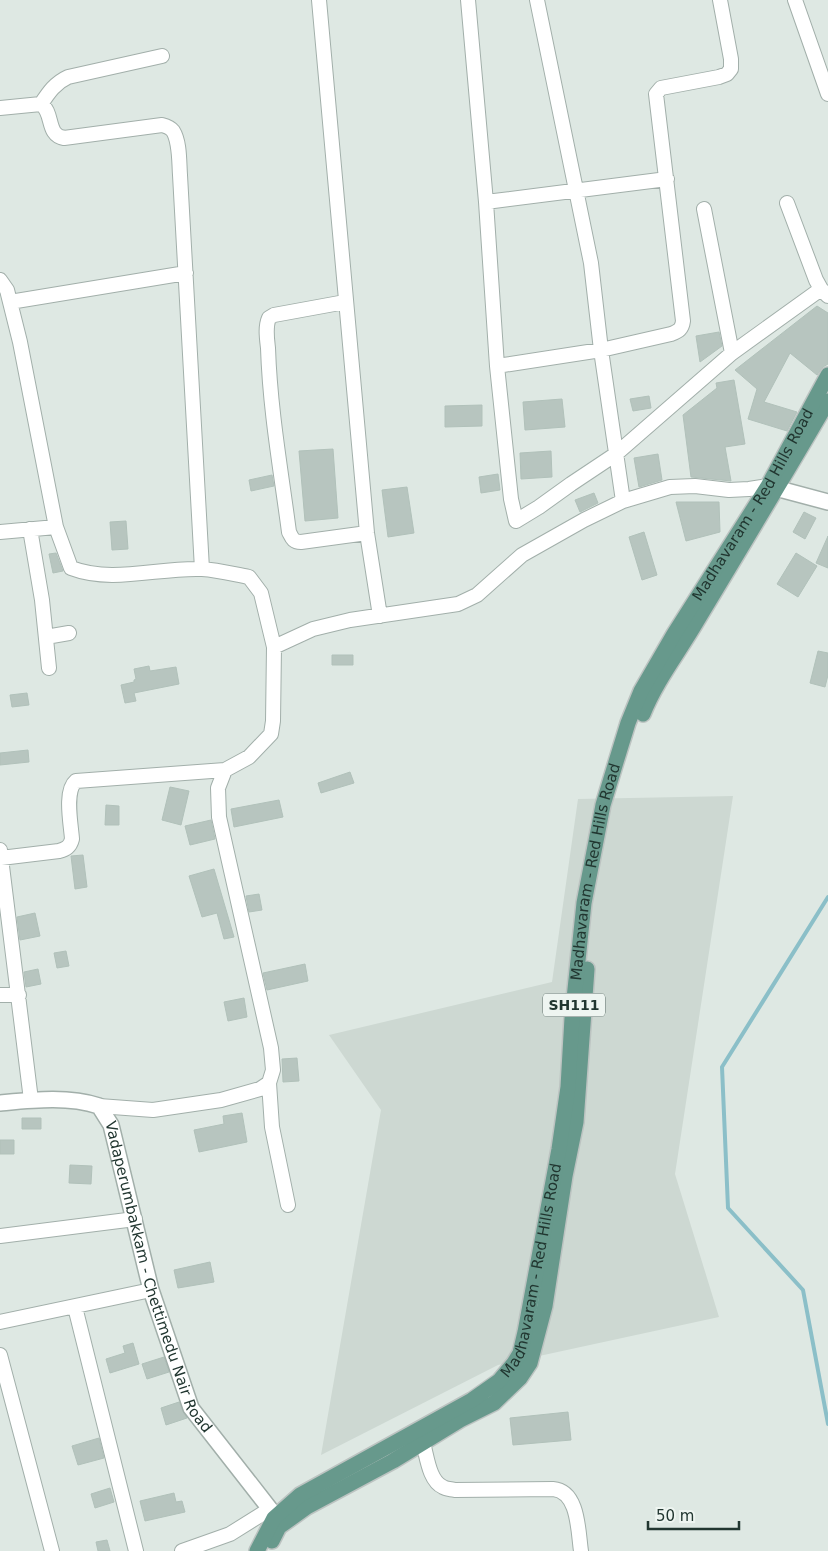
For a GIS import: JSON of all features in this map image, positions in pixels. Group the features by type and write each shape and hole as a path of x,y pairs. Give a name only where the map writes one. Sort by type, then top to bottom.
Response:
{"main road":[{"name":"Madhavaram - Red Hills Road","path":"274,1518 306,1507 393,1461 460,1420 494,1403 520,1378 530,1363 545,1306 565,1176 576,1122 592,911 606,828 617,786 625,760 650,697 686,642 773,487 828,375"},
{"name":"Madhavaram - Red Hills Road","path":"257,1551 274,1518 300,1495 472,1400 499,1381 520,1353 559,1149 568,1088 572,1018 584,903 603,805 628,723 641,691 674,634 773,487 828,401"},
{"name":"Madhavaram - Red Hills Road","path":"266,1551 274,1518"}],"street":[{"path":"319,0 367,533 380,616"},
{"path":"468,0 486,202 497,366 511,499 516,521 616,454 732,353 824,292 816,280 787,203"},
{"path":"537,0 592,263 601,350 623,501"},
{"path":"497,366 601,350 671,334 678,332 682,328 683,320 656,94 661,88 719,77 727,74 731,69 731,59 720,0"},
{"path":"795,0 828,94"},
{"path":"42,104 50,90 59,81 68,77 162,56"},
{"path":"0,108 42,104"},
{"path":"42,104 45,106 53,129 58,137 64,138 162,125 173,130 180,175 202,569"},
{"path":"486,202 667,179"},
{"path":"704,209 732,353"},
{"path":"10,302 186,273"},
{"path":"0,280 7,290 20,342 56,527 71,568 84,573 103,575 202,569 248,577 262,593 274,646 273,721 271,734 249,757 225,770 76,781 72,784 69,792 72,839 71,844 67,848 59,851 1,853 31,1100"},
{"path":"345,302 274,315 270,318 267,327 268,363 276,439 289,532 292,539 295,542 300,542 367,533"},
{"path":"274,646 313,630 350,620 458,604 477,595 522,555 584,520 623,501 670,487 695,486 729,490 773,487 828,502"},
{"path":"0,532 56,527"},
{"path":"30,529 42,600 49,668"},
{"path":"46,637 69,633"},
{"path":"225,770 218,788 218,817 271,1048 273,1070 270,1083 272,1127 288,1206"},
{"path":"0,995 19,995"},
{"path":"100,1106 153,1110 221,1100 260,1089 270,1083"},
{"name":"Vadaperumbakkam - Chettimedu Nair Road","path":"0,1103 31,1100 82,1100 100,1106 111,1125 151,1290 191,1408 274,1518"},
{"path":"0,1236 135,1219"},
{"path":"0,1322 151,1290"},
{"path":"75,1307 136,1551"},
{"path":"0,1355 52,1551"},
{"path":"423,1443 432,1476 442,1487 455,1490 559,1489 564,1492 570,1498 574,1510 581,1551"},
{"path":"182,1551 274,1518"}],"shaded area":[{"path":"733,796 675,1174 719,1317 498,1365 321,1455 381,1110 329,1035 552,982 578,799"}],"building":[{"path":"817,306 828,313 828,364 817,375 790,353 764,402 797,412 787,431 748,419 757,389 735,370"},
{"path":"719,332 722,346 700,362 696,336"},
{"path":"734,380 745,444 725,447 731,481 691,477 683,415 717,388 716,383"},
{"path":"649,396 651,408 633,411 630,399"},
{"path":"562,399 565,427 525,430 523,402"},
{"path":"482,405 482,426 445,427 445,406"},
{"path":"333,449 338,518 305,521 299,451"},
{"path":"551,451 552,477 521,479 520,453"},
{"path":"658,454 662,480 639,487 634,458"},
{"path":"498,474 500,490 481,493 479,477"},
{"path":"272,475 274,486 251,491 249,480"},
{"path":"407,487 414,533 388,537 382,490"},
{"path":"594,493 598,503 580,512 575,500"},
{"path":"676,502 719,502 720,532 686,541"},
{"path":"804,512 816,518 805,539 793,532"},
{"path":"126,521 128,549 112,550 110,522"},
{"path":"644,532 657,575 642,580 629,537"},
{"path":"828,536 828,568 816,563"},
{"path":"56,553 63,571 53,573 49,554"},
{"path":"796,553 817,566 798,597 777,584"},
{"path":"818,651 828,653 828,675 825,687 810,683"},
{"path":"332,655 353,655 353,665 332,665"},
{"path":"149,666 150,671 176,667 179,684 134,693 136,701 125,703 121,685 134,682 136,679 134,669"},
{"path":"27,693 29,705 12,707 10,695"},
{"path":"28,750 29,762 0,765 0,753"},
{"path":"350,772 354,783 321,793 318,783"},
{"path":"170,787 189,791 181,825 162,820"},
{"path":"279,800 283,817 234,827 231,809"},
{"path":"106,805 119,806 119,825 105,825"},
{"path":"211,820 215,839 190,845 185,826"},
{"path":"83,855 87,887 75,889 71,856"},
{"path":"214,869 234,937 224,939 217,913 202,917 189,876"},
{"path":"259,894 262,910 249,912 246,896"},
{"path":"35,913 40,936 20,940 17,917"},
{"path":"66,951 69,966 57,968 54,953"},
{"path":"305,964 308,981 267,990 263,973"},
{"path":"38,969 41,984 26,987 24,972"},
{"path":"244,998 247,1017 228,1021 224,1002"},
{"path":"297,1058 299,1081 283,1082 282,1059"},
{"path":"242,1113 247,1142 199,1152 194,1130 224,1124 223,1116"},
{"path":"22,1118 41,1118 41,1129 22,1129"},
{"path":"0,1140 14,1140 14,1154 0,1154"},
{"path":"70,1165 92,1166 91,1184 69,1183"},
{"path":"210,1262 214,1282 178,1288 174,1270"},
{"path":"133,1343 139,1364 110,1373 106,1359 125,1353 123,1346"},
{"path":"164,1357 169,1372 147,1379 142,1364"},
{"path":"179,1402 187,1418 166,1425 161,1408"},
{"path":"568,1412 571,1440 513,1445 510,1418"},
{"path":"99,1438 104,1458 78,1465 72,1446"},
{"path":"110,1488 114,1502 95,1508 91,1494"},
{"path":"174,1493 176,1502 182,1501 185,1512 145,1521 140,1501"},
{"path":"107,1540 110,1551 98,1551 96,1542"}],"waterway":[{"path":"828,897 722,1067 728,1208 803,1290 828,1424"}]}
